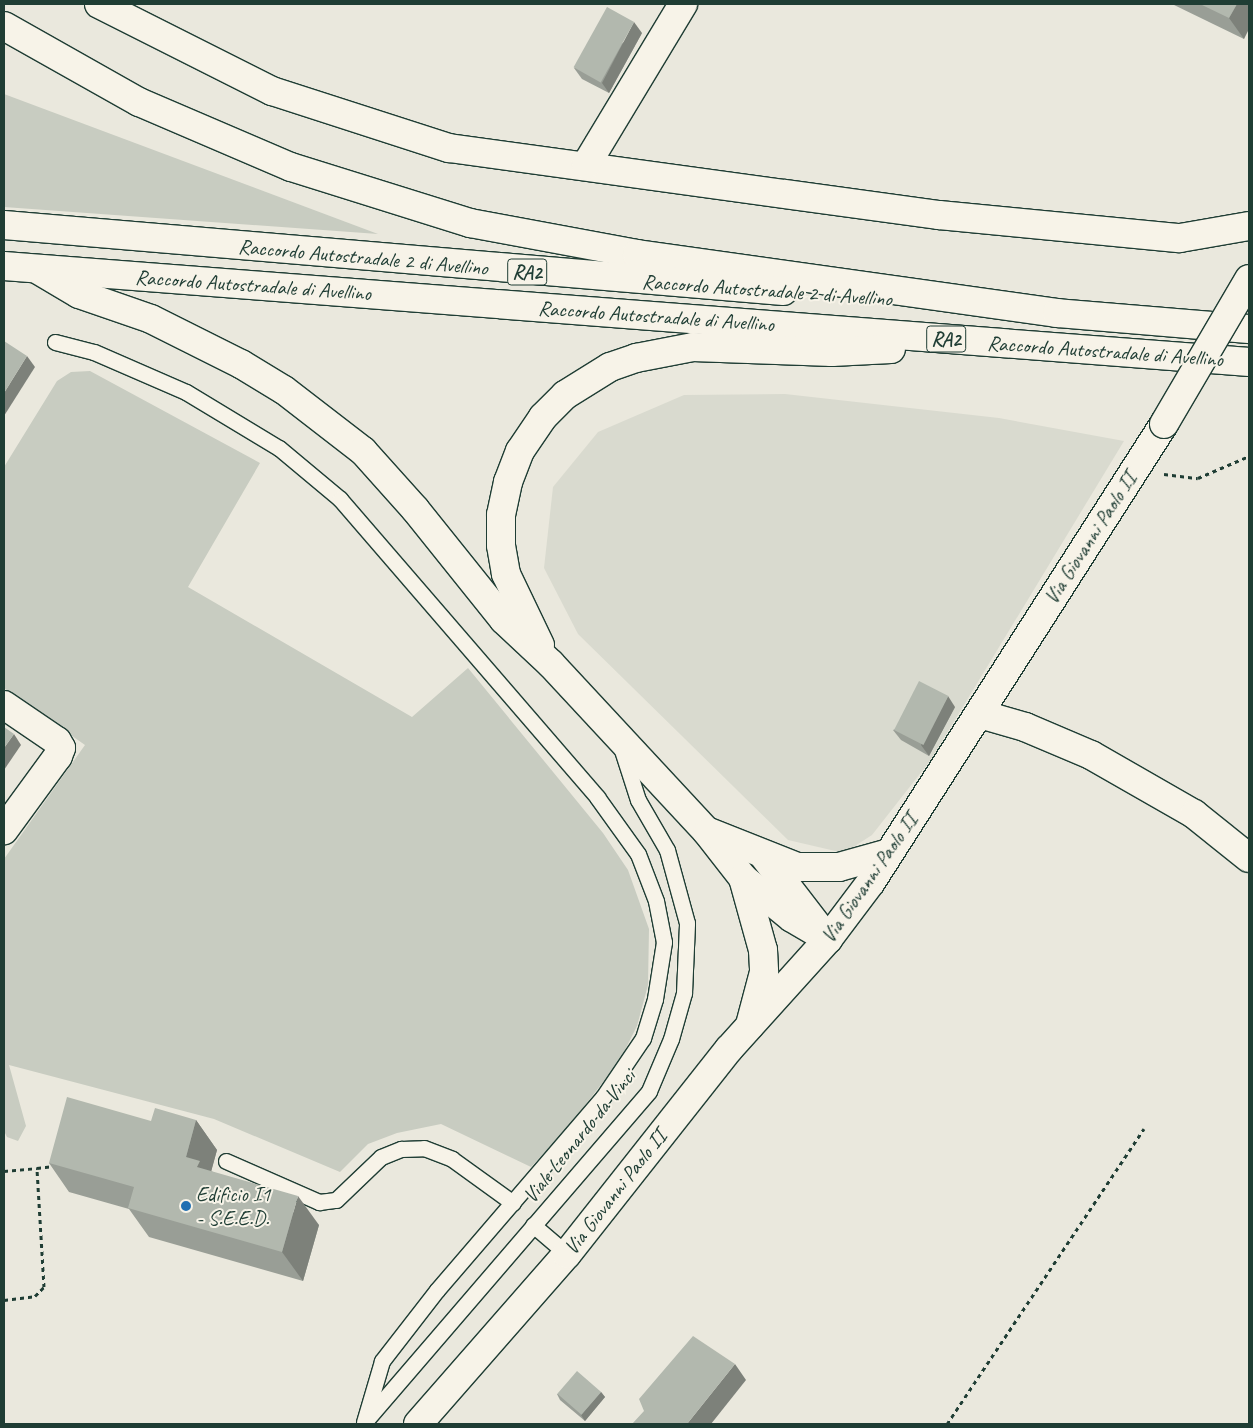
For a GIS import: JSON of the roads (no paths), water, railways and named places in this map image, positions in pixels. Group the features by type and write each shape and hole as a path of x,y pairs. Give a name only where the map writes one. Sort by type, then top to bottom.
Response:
{"main road":[{"path":"99,4 272,91 449,148 586,165 939,215 1180,238 1249,226"},
{"path":"586,165 684,4"},
{"path":"4,26 139,102 291,167 470,224 637,254 1054,312"},
{"name":"Raccordo Autostradale 2 di Avellino","path":"4,225 550,274 1249,328"},
{"name":"Raccordo Autostradale di Avellino","path":"4,266 1249,362"},
{"path":"34,268 79,294 151,319 241,364 329,423 363,451 415,509 504,620 550,664 707,832 743,878 792,918 828,939"},
{"name":"Via Giovanni Paolo II","path":"418,1424 567,1254 750,1025 828,939 889,853 980,714 1068,570 1164,424 1249,279"},
{"path":"550,664 506,574 501,545 501,515 508,482 520,451 542,417 564,395 610,368 645,356 693,347 832,352 983,342"},
{"path":"4,705 56,741 61,748 58,756 4,830"},
{"path":"980,714 1025,727 1091,755 1194,814 1249,858"},
{"path":"707,832 797,867 839,867 889,853"},
{"path":"763,855 828,939"},
{"path":"743,878 763,950 764,972 750,1025"}],"lane":[{"path":"55,342 94,352 186,392 279,448 340,499 597,797 638,854 656,901 664,942 655,999 643,1038 603,1097 437,1290 382,1361 363,1423"},
{"name":"Viale Leonardo da Vinci","path":"363,1423 649,1091 670,1039 684,993 687,923 667,850 638,800 618,738"},
{"path":"226,1161 319,1202 336,1200 381,1157 401,1149 424,1148 452,1159 512,1203"},
{"path":"533,1225 567,1254"}],"place":[{"name":"Edificio I1 - S.E.E.D.","path":"186,1206"}]}
